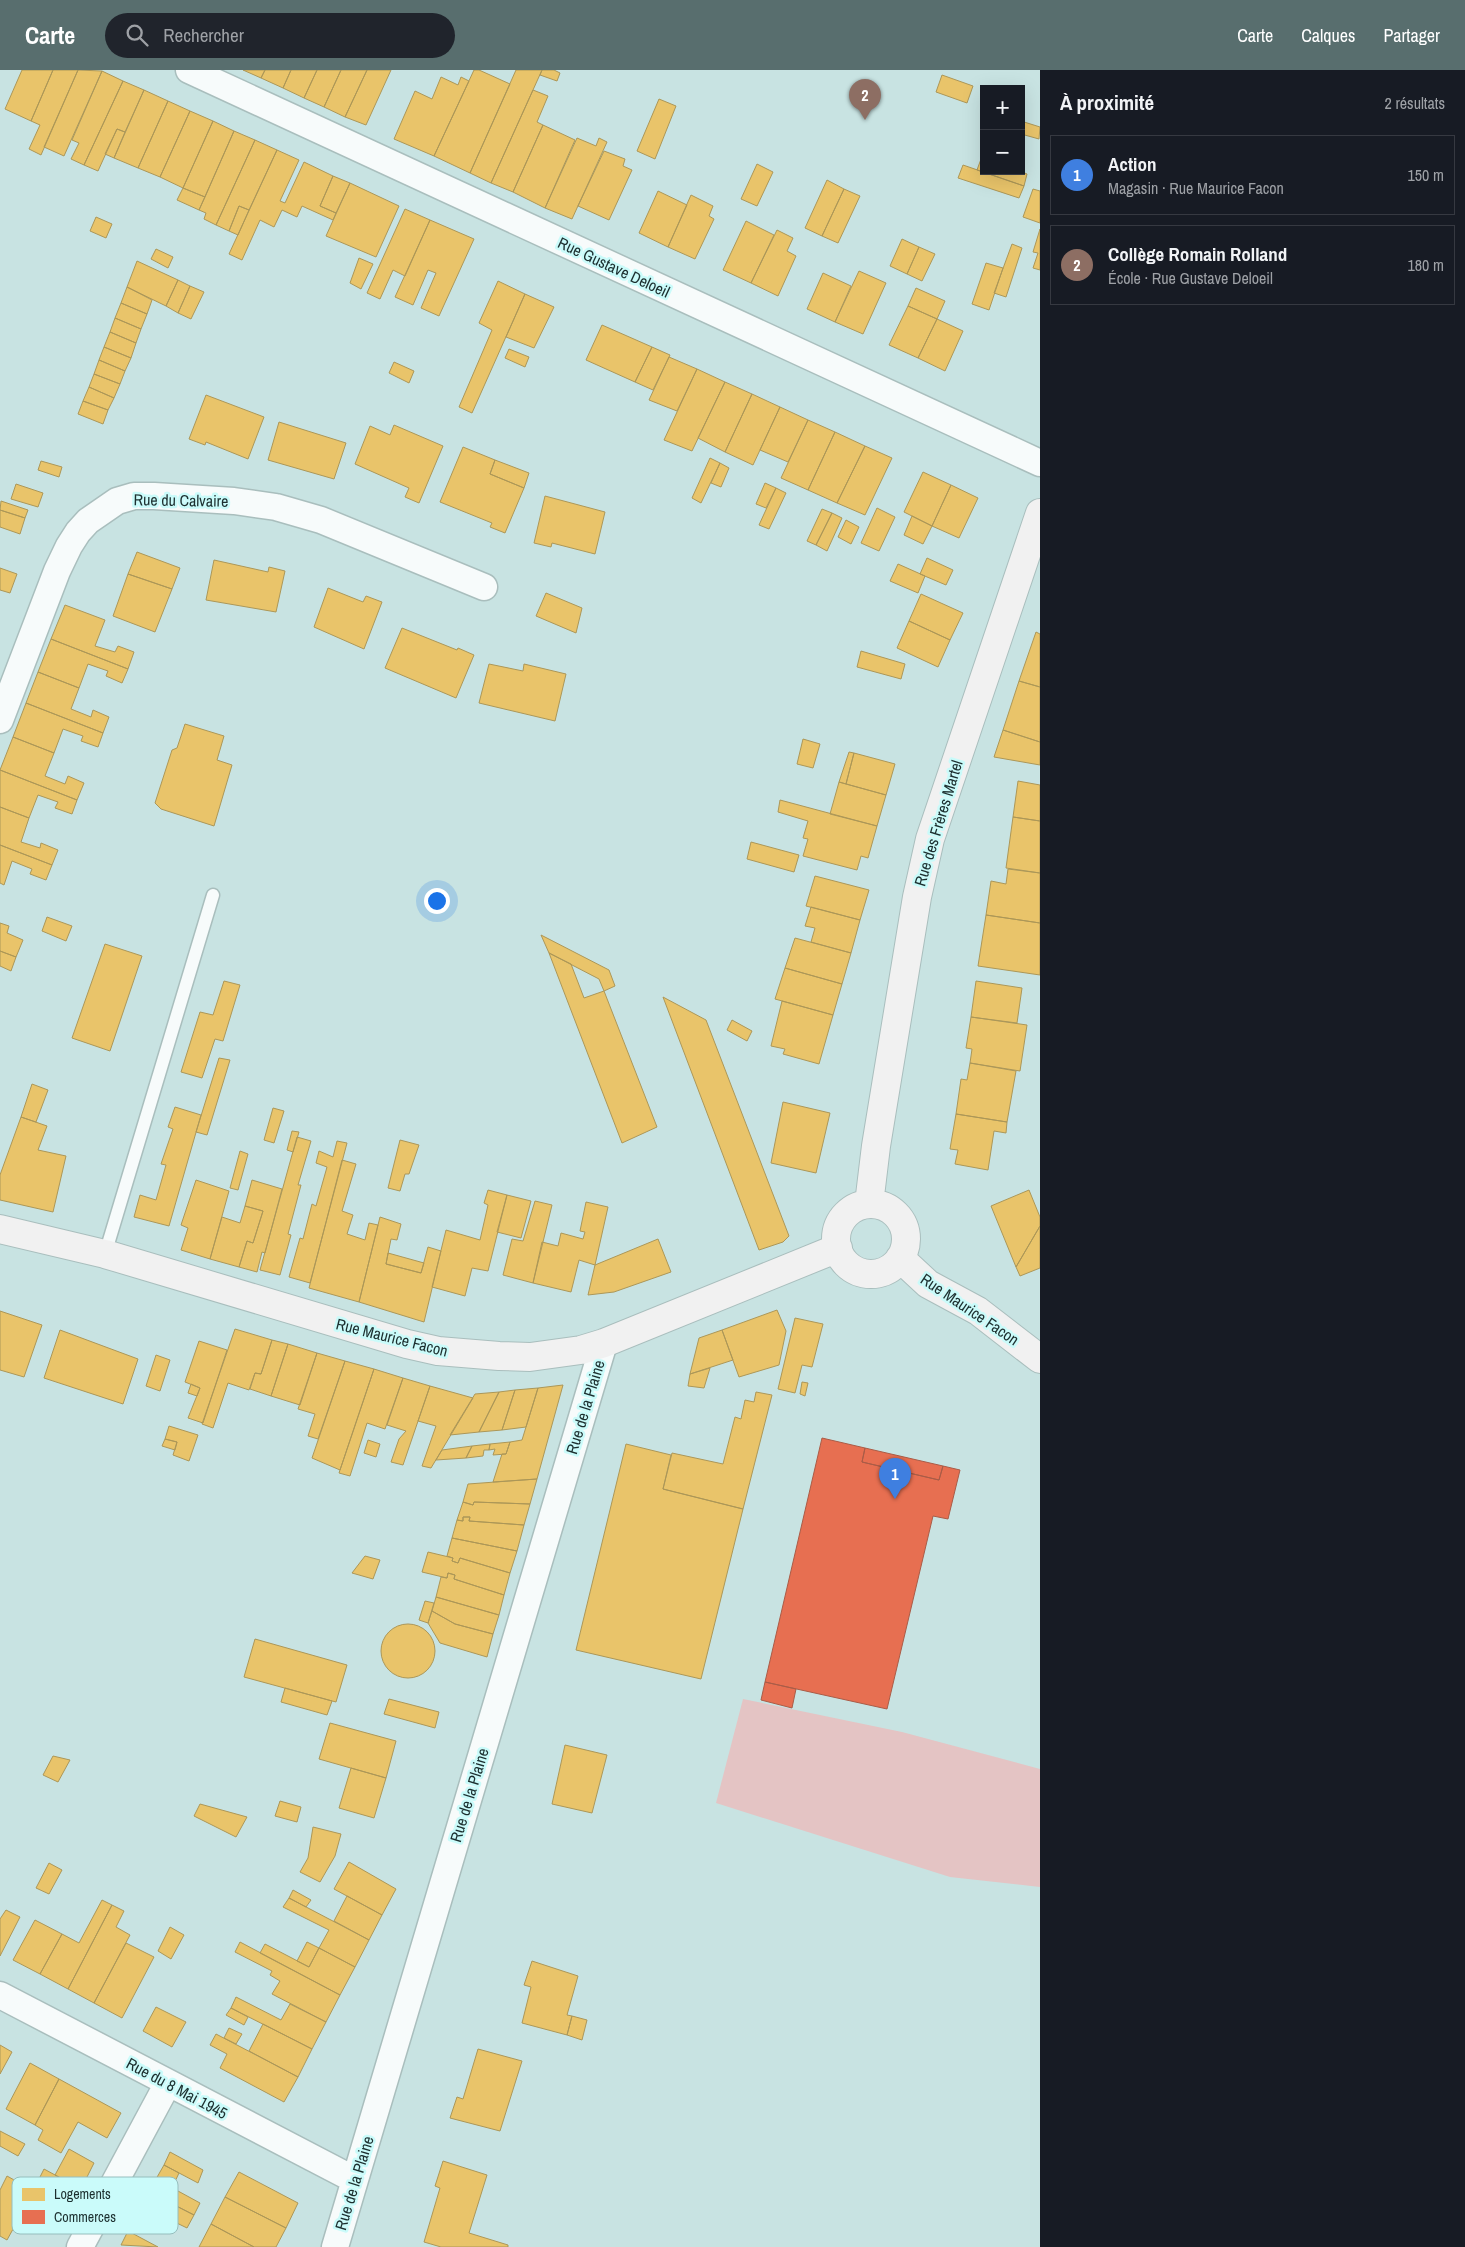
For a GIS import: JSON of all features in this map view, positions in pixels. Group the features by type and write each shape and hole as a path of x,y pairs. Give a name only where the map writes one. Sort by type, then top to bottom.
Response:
{"street":[{"name":"Rue Gustave Deloeil","path":"188,70 1040,463"},
{"name":"Rue du Calvaire","path":"0,720 57,571 69,546 88,521 117,500 134,496 154,496 234,501 276,507 321,520 484,587"},
{"name":"Rue des Frères Martel","path":"869,1204 876,1146 916,897 930,839 1040,513"},
{"path":"869,1204 888,1208 902,1222 906,1240 900,1258 885,1271 866,1273 848,1264 838,1248 836,1239 840,1222 852,1209 869,1204"},
{"name":"Rue Maurice Facon","path":"0,1229 105,1254 357,1330 438,1350 491,1356 530,1357 581,1350 604,1343 838,1248"},
{"name":"Rue Maurice Facon","path":"900,1258 928,1284 978,1311 1040,1359"},
{"name":"Rue de la Plaine","path":"335,2247 604,1343"},
{"name":"Rue du 8 Mai 1945","path":"0,1995 354,2180"},
{"path":"118,2177 168,2083"},
{"path":"80,2247 87,2234"}],"lane":[{"path":"105,1254 213,895"}],"shaded area":[{"path":"743,1699 902,1732 1040,1769 1040,1887 950,1877 716,1803"}],"building: Logements":[{"path":"22,70 53,70 31,121 5,109"},
{"path":"53,70 78,70 41,155 29,149 40,125 31,121"},
{"path":"78,70 102,71 64,156 44,147"},
{"path":"243,70 265,70 261,78"},
{"path":"265,70 291,70 283,88 261,78"},
{"path":"291,70 317,70 304,98 283,88"},
{"path":"317,70 341,70 324,107 304,98"},
{"path":"341,70 367,70 345,117 324,107"},
{"path":"367,70 391,70 366,125 345,117"},
{"path":"474,70 479,70 510,84 470,173 434,156"},
{"path":"516,70 542,70 491,183 470,173"},
{"path":"542,70 554,70 560,73 557,81 540,75"},
{"path":"102,71 123,81 84,165 71,159 79,143 72,140"},
{"path":"942,75 973,86 967,103 936,92"},
{"path":"441,77 458,85 461,77 469,81 434,156 394,139 415,91 432,99"},
{"path":"123,81 144,90 125,132 117,129 98,171 84,165"},
{"path":"144,90 168,101 138,168 114,158"},
{"path":"533,90 548,96 537,122 543,125 513,192 491,183"},
{"path":"659,99 676,106 655,159 637,151"},
{"path":"168,101 190,111 160,177 138,168"},
{"path":"190,111 213,121 183,188 160,177"},
{"path":"213,121 234,131 205,197 183,188"},
{"path":"1025,122 1040,127 1039,139 1025,135"},
{"path":"543,125 575,140 545,208 513,192"},
{"path":"117,129 125,132 114,158 105,154"},
{"path":"234,131 255,140 216,225 204,219 206,213 199,210"},
{"path":"577,138 596,146 599,138 607,142 572,219 545,208"},
{"path":"255,140 277,150 249,210 239,206 229,231 216,225"},
{"path":"277,150 299,160 280,201 285,203 304,162 333,176 320,206 336,213 333,220 302,206 297,217 282,210 274,227 260,220 242,260 229,254"},
{"path":"604,151 625,159 623,166 632,170 609,220 578,206"},
{"path":"757,164 773,172 757,206 741,199"},
{"path":"963,165 980,171 980,175 992,175 1024,186 1019,198 958,178"},
{"path":"1025,173 1027,174 1024,186 992,175 1025,175"},
{"path":"333,176 350,183 336,213 320,206"},
{"path":"827,180 844,189 822,236 805,228"},
{"path":"350,183 399,206 376,257 326,236"},
{"path":"183,188 205,197 199,210 177,200"},
{"path":"844,189 860,196 838,243 822,236"},
{"path":"1033,189 1040,191 1040,223 1023,217"},
{"path":"658,191 687,205 668,247 639,233"},
{"path":"691,195 713,206 709,216 714,219 695,259 668,247"},
{"path":"239,206 249,210 238,235 229,231"},
{"path":"405,209 430,220 405,276 393,270 380,299 367,293"},
{"path":"96,217 112,224 106,238 90,231"},
{"path":"430,220 474,239 439,316 421,308 436,273 428,270 413,305 395,297"},
{"path":"746,221 774,235 751,283 723,270"},
{"path":"1040,229 1040,270 1033,268 1038,253 1033,252"},
{"path":"777,230 793,238 787,251 796,256 778,296 751,283"},
{"path":"902,239 919,247 907,274 890,266"},
{"path":"1012,244 1022,248 1006,297 994,293"},
{"path":"919,247 935,254 922,281 907,274"},
{"path":"156,249 173,257 168,268 151,259"},
{"path":"359,258 373,264 361,289 350,283"},
{"path":"137,261 178,280 166,306 127,287"},
{"path":"986,263 1003,268 989,310 972,304"},
{"path":"859,271 886,283 863,334 835,322"},
{"path":"823,273 851,286 835,322 807,309"},
{"path":"178,280 190,286 178,313 166,306"},
{"path":"498,281 525,294 472,413 459,407 492,330 479,323"},
{"path":"190,286 204,292 191,319 178,313"},
{"path":"127,287 152,300 147,314 121,303"},
{"path":"916,288 945,301 937,319 908,306"},
{"path":"525,294 554,307 534,348 506,337"},
{"path":"121,303 147,314 141,329 115,318"},
{"path":"908,306 937,319 918,358 889,345"},
{"path":"115,318 141,329 136,343 110,332"},
{"path":"937,319 963,331 945,371 918,358"},
{"path":"602,325 652,347 635,382 586,360"},
{"path":"110,332 136,343 131,358 104,347"},
{"path":"104,347 131,358 125,371 99,360"},
{"path":"652,347 670,355 653,390 635,382"},
{"path":"509,349 529,357 525,367 505,358"},
{"path":"669,357 697,369 677,411 649,400"},
{"path":"99,360 125,371 120,384 94,374"},
{"path":"394,362 414,371 409,383 389,373"},
{"path":"697,369 725,382 692,451 664,440"},
{"path":"94,374 120,384 114,398 89,387"},
{"path":"725,382 752,394 725,452 698,438"},
{"path":"89,387 114,398 108,410 83,401"},
{"path":"752,394 780,407 753,465 725,452"},
{"path":"206,395 264,417 248,459 206,442 205,445 189,439"},
{"path":"83,401 108,410 103,424 78,414"},
{"path":"780,407 808,420 788,462 760,450"},
{"path":"808,420 835,432 808,490 781,478"},
{"path":"279,422 346,443 334,479 268,460"},
{"path":"394,425 443,446 419,503 405,497 409,488 355,464 370,426 390,435"},
{"path":"835,432 865,446 837,503 808,490"},
{"path":"865,446 892,458 865,515 837,503"},
{"path":"463,447 495,460 490,474 524,488 505,533 490,527 492,523 440,502"},
{"path":"710,458 720,463 701,503 692,498"},
{"path":"495,460 529,473 524,488 490,474"},
{"path":"41,461 62,467 59,477 38,470"},
{"path":"720,463 729,468 721,487 711,483"},
{"path":"923,472 951,485 932,526 904,512"},
{"path":"765,483 776,488 766,508 756,504"},
{"path":"16,484 43,493 38,507 11,499"},
{"path":"951,485 978,498 959,538 932,526"},
{"path":"776,488 786,493 769,529 759,525"},
{"path":"545,496 605,512 595,554 552,543 551,547 534,543"},
{"path":"1,501 28,510 25,518 0,510"},
{"path":"877,508 895,517 879,551 861,543"},
{"path":"822,509 832,513 816,545 807,541"},
{"path":"0,510 25,518 20,534 0,527"},
{"path":"832,513 842,518 827,551 816,545"},
{"path":"912,516 932,526 923,544 904,535"},
{"path":"846,520 859,527 851,544 838,537"},
{"path":"137,552 180,568 172,589 128,574"},
{"path":"927,558 953,570 946,585 920,574"},
{"path":"214,560 268,572 269,567 285,571 276,612 206,600"},
{"path":"898,564 925,576 918,593 890,581"},
{"path":"0,568 17,574 10,593 0,590"},
{"path":"128,574 172,589 155,632 113,616"},
{"path":"328,588 363,602 366,596 382,602 364,649 314,627"},
{"path":"546,593 582,608 576,633 536,616"},
{"path":"921,594 963,613 950,640 909,621"},
{"path":"65,605 105,620 95,646 115,652 118,646 134,652 128,669 51,639"},
{"path":"909,621 950,640 938,667 897,648"},
{"path":"402,628 474,655 456,698 385,668"},
{"path":"1036,632 1040,634 1040,687 1019,681"},
{"path":"51,639 128,669 122,683 106,676 108,671 88,664 79,688 38,672"},
{"path":"861,651 905,664 901,679 857,667"},
{"path":"489,664 523,671 524,664 566,674 555,721 479,703"},
{"path":"38,672 79,688 71,709 91,717 93,710 109,717 103,733 26,703"},
{"path":"1019,681 1040,687 1040,742 1003,730"},
{"path":"26,703 103,733 98,747 81,741 83,736 63,729 54,753 13,737"},
{"path":"185,724 224,736 217,760 232,765 214,826 161,809 155,803 172,750 177,748"},
{"path":"1003,730 1040,742 1040,765 994,757"},
{"path":"13,737 54,753 45,776 65,784 68,776 84,783 77,800 0,770"},
{"path":"803,739 820,744 813,768 797,764"},
{"path":"849,752 854,753 846,784 839,782"},
{"path":"854,753 895,764 886,795 846,784"},
{"path":"0,770 77,800 72,814 55,808 58,802 38,795 29,818 0,807"},
{"path":"1018,781 1040,785 1040,821 1013,817"},
{"path":"839,782 886,795 877,826 830,814"},
{"path":"780,800 877,826 868,858 861,856 857,870 803,856 808,839 803,838 808,821 778,812"},
{"path":"0,807 29,818 21,842 40,848 41,843 58,850 52,865 0,845"},
{"path":"1013,817 1040,821 1040,873 1006,868"},
{"path":"751,842 799,855 794,872 747,859"},
{"path":"0,845 52,865 46,880 30,874 32,869 12,861 4,885 0,883"},
{"path":"1008,869 1040,873 1040,923 986,915 991,881 1006,884"},
{"path":"815,876 869,890 860,920 806,906"},
{"path":"811,907 860,920 851,953 811,942 815,928 805,926"},
{"path":"986,915 1040,923 1040,975 978,966"},
{"path":"47,917 72,926 66,941 42,931"},
{"path":"0,923 9,926 7,933 23,940 16,957 0,951"},
{"path":"541,935 609,970 615,986 604,991 599,979 549,953"},
{"path":"795,938 851,953 842,984 785,968"},
{"path":"105,944 142,956 110,1051 72,1038"},
{"path":"0,951 16,957 11,971 0,966"},
{"path":"549,953 571,964 584,998 604,991 657,1127 622,1143"},
{"path":"785,968 842,984 833,1015 775,999"},
{"path":"224,981 240,985 223,1041 215,1039 202,1078 181,1072 200,1012 213,1015"},
{"path":"976,981 1022,988 1017,1023 971,1017"},
{"path":"663,997 706,1020 789,1236 783,1242 759,1250"},
{"path":"782,1001 833,1015 819,1064 783,1054 785,1049 771,1046"},
{"path":"971,1017 1027,1025 1020,1071 970,1063 972,1049 966,1048"},
{"path":"732,1020 752,1031 747,1041 727,1030"},
{"path":"219,1058 230,1060 207,1135 196,1132"},
{"path":"970,1063 1016,1071 1007,1122 956,1114 961,1079 967,1080"},
{"path":"32,1084 48,1090 36,1122 21,1117"},
{"path":"783,1102 830,1113 816,1173 771,1163"},
{"path":"175,1107 201,1115 169,1226 134,1217 140,1195 156,1200 166,1165 161,1164 173,1129 168,1127"},
{"path":"273,1108 284,1111 274,1143 264,1140"},
{"path":"956,1114 1007,1122 1006,1133 994,1131 988,1170 955,1164 958,1150 950,1149"},
{"path":"21,1117 47,1126 38,1150 66,1156 53,1212 0,1200 0,1175"},
{"path":"292,1131 299,1132 293,1152 287,1150"},
{"path":"297,1137 311,1141 298,1185 301,1185 288,1234 291,1235 280,1275 260,1270"},
{"path":"400,1140 419,1145 409,1174 405,1174 400,1191 388,1188"},
{"path":"337,1141 347,1143 310,1283 289,1277 300,1238 303,1239 312,1204 316,1206 327,1167 316,1163 319,1151 333,1157"},
{"path":"240,1151 248,1154 238,1190 230,1188"},
{"path":"342,1160 356,1164 342,1211 353,1215 347,1234 365,1240 369,1223 378,1225 359,1302 309,1288"},
{"path":"196,1180 229,1191 210,1259 181,1250 188,1228 181,1225"},
{"path":"252,1180 282,1189 265,1253 262,1252 257,1272 239,1267 247,1241 253,1243 263,1211 245,1206"},
{"path":"488,1190 507,1195 488,1271 472,1268 465,1296 432,1287 446,1230 480,1240 488,1205 484,1203"},
{"path":"1029,1190 1040,1217 1040,1226 1016,1267 991,1206"},
{"path":"507,1195 531,1201 521,1238 497,1232"},
{"path":"535,1201 552,1205 533,1283 503,1275 512,1239 523,1241"},
{"path":"586,1202 608,1207 595,1265 579,1260 571,1292 533,1283 542,1242 558,1246 561,1233 583,1239 585,1232 580,1231"},
{"path":"245,1206 263,1211 253,1243 247,1241 239,1267 210,1259 222,1217 240,1223"},
{"path":"380,1217 401,1224 397,1240 391,1239 386,1264 421,1273 428,1247 441,1251 424,1322 359,1302"},
{"path":"1040,1226 1040,1268 1020,1276 1016,1267"},
{"path":"658,1239 671,1272 614,1292 588,1295 595,1265"},
{"path":"388,1253 424,1263 421,1273 386,1264"},
{"path":"777,1310 786,1331 779,1365 739,1377 722,1330"},
{"path":"0,1311 42,1325 24,1377 0,1370"},
{"path":"795,1318 823,1324 812,1367 802,1365 795,1393 778,1389"},
{"path":"235,1329 272,1340 261,1374 255,1373 249,1390 228,1383 213,1428 202,1424"},
{"path":"60,1330 138,1359 123,1404 44,1378"},
{"path":"722,1330 733,1360 690,1374 699,1338"},
{"path":"272,1340 288,1344 271,1396 250,1389 255,1373 261,1374"},
{"path":"199,1341 227,1350 203,1423 188,1418 200,1388 185,1382"},
{"path":"288,1344 317,1353 300,1405 271,1396"},
{"path":"317,1353 345,1361 318,1439 308,1436 315,1414 298,1409"},
{"path":"156,1355 170,1360 160,1391 146,1386"},
{"path":"345,1361 374,1369 340,1470 312,1458"},
{"path":"710,1368 704,1388 688,1386 690,1374"},
{"path":"374,1369 403,1378 385,1429 367,1423 350,1476 339,1473"},
{"path":"403,1378 430,1386 403,1465 391,1462 399,1439 406,1431 387,1425"},
{"path":"802,1382 808,1383 805,1396 800,1394"},
{"path":"191,1384 200,1388 197,1396 188,1393"},
{"path":"563,1385 537,1479 493,1482 502,1454 506,1454 510,1442 522,1440 538,1388"},
{"path":"430,1386 473,1398 431,1468 422,1466 436,1426 418,1421"},
{"path":"538,1388 526,1427 502,1430 515,1390"},
{"path":"515,1390 502,1430 479,1432 499,1392"},
{"path":"499,1392 479,1432 450,1435 475,1394"},
{"path":"756,1392 772,1395 743,1509 663,1489 672,1453 723,1464 735,1417 741,1419 745,1400 754,1402"},
{"path":"169,1426 198,1435 189,1461 173,1455 177,1442 165,1439"},
{"path":"165,1439 177,1442 175,1450 162,1446"},
{"path":"368,1440 380,1444 376,1457 364,1453"},
{"path":"510,1442 506,1454 493,1455 495,1449 489,1450 490,1444"},
{"path":"490,1444 489,1450 484,1450 483,1456 466,1458 472,1446"},
{"path":"626,1444 671,1455 663,1489 743,1509 701,1679 576,1650"},
{"path":"472,1446 466,1458 436,1460 442,1450"},
{"path":"537,1479 530,1504 474,1502 473,1505 463,1502 468,1484"},
{"path":"463,1502 473,1505 474,1502 530,1504 524,1525 469,1521 470,1517 463,1517 463,1521 457,1520"},
{"path":"463,1517 470,1517 469,1521 524,1525 517,1551 452,1538 457,1520 463,1521"},
{"path":"452,1538 517,1551 510,1573 460,1558 458,1563 452,1561 453,1558 447,1556"},
{"path":"428,1552 453,1558 452,1561 458,1563 460,1558 510,1573 504,1595 454,1579 455,1575 448,1573 447,1578 422,1572"},
{"path":"365,1556 380,1560 373,1579 352,1573"},
{"path":"448,1573 455,1575 454,1579 504,1595 499,1615 436,1597 441,1577 447,1578"},
{"path":"436,1597 499,1615 493,1634 455,1624 432,1611"},
{"path":"425,1601 434,1603 428,1623 419,1620"},
{"path":"432,1611 455,1624 493,1634 487,1657 440,1643 428,1623"},
{"path":"403,1624 413,1624 423,1628 431,1636 435,1651 431,1666 423,1674 413,1678 403,1678 393,1674 385,1666 381,1656 381,1646 385,1636 393,1628"},
{"path":"255,1639 347,1665 336,1702 244,1677"},
{"path":"285,1688 332,1701 327,1715 281,1702"},
{"path":"389,1699 439,1712 435,1728 384,1714"},
{"path":"330,1723 396,1741 386,1778 319,1759"},
{"path":"565,1745 607,1755 592,1813 552,1804"},
{"path":"53,1756 70,1760 58,1782 43,1775"},
{"path":"351,1768 386,1778 374,1818 339,1808"},
{"path":"280,1801 301,1807 297,1822 275,1816"},
{"path":"200,1804 247,1817 236,1837 194,1816"},
{"path":"313,1827 341,1834 335,1856 320,1882 300,1872 308,1858"},
{"path":"349,1862 396,1889 382,1915 334,1889"},
{"path":"49,1863 62,1870 49,1894 36,1888"},
{"path":"293,1890 311,1900 306,1907 289,1898"},
{"path":"347,1896 382,1915 369,1940 334,1921"},
{"path":"289,1898 369,1940 355,1967 319,1948 329,1930 283,1907"},
{"path":"102,1900 112,1905 68,1989 40,1974 62,1934 79,1943"},
{"path":"112,1905 124,1911 116,1927 130,1935 94,2003 68,1989"},
{"path":"6,1910 20,1917 0,1956 0,1919"},
{"path":"35,1920 62,1934 40,1974 13,1960"},
{"path":"170,1927 184,1935 171,1959 158,1951"},
{"path":"240,1942 340,1995 326,2022 272,1994 280,1981 270,1975 272,1971 235,1952"},
{"path":"307,1942 319,1948 309,1967 297,1961"},
{"path":"126,1943 154,1957 122,2018 94,2003"},
{"path":"265,1944 309,1967 319,1948 355,1967 340,1995 260,1953"},
{"path":"532,1961 578,1976 567,2015 572,2016 567,2035 522,2023 531,1987 524,1985"},
{"path":"236,1997 281,2020 290,2004 326,2022 312,2049 231,2008"},
{"path":"156,2007 186,2022 172,2047 143,2031"},
{"path":"231,2008 248,2017 244,2025 226,2015"},
{"path":"572,2016 587,2020 582,2040 567,2035"},
{"path":"263,2024 312,2049 298,2077 249,2051"},
{"path":"229,2028 242,2034 236,2044 224,2038"},
{"path":"216,2034 298,2077 284,2102 220,2068 227,2054 210,2045"},
{"path":"0,2045 12,2052 0,2074"},
{"path":"478,2049 522,2061 500,2131 450,2118 457,2097 463,2099"},
{"path":"30,2063 59,2079 35,2125 6,2109"},
{"path":"59,2079 121,2113 107,2138 78,2122 61,2153 38,2140 43,2130 35,2125"},
{"path":"0,2131 25,2144 18,2156 0,2146"},
{"path":"69,2149 94,2163 87,2177 59,2177 55,2175"},
{"path":"170,2152 203,2170 198,2183 164,2165"},
{"path":"443,2161 487,2175 469,2233 508,2245 508,2247 441,2247 424,2242 440,2188 435,2186"},
{"path":"164,2165 179,2173 177,2177 157,2177"},
{"path":"44,2169 59,2177 40,2177"},
{"path":"239,2172 298,2203 286,2228 225,2197"},
{"path":"7,2176 12,2179 12,2231 7,2240 0,2236 0,2190"},
{"path":"178,2191 200,2203 194,2215 178,2207"},
{"path":"225,2197 286,2228 276,2247 254,2247 211,2224"},
{"path":"178,2207 194,2215 187,2228 178,2224"},
{"path":"211,2224 254,2247 199,2247"},
{"path":"126,2234 134,2234 158,2247 121,2245"}],"building: Commerces":[{"path":"822,1438 865,1448 862,1462 939,1480 943,1466 960,1470 948,1519 933,1516 887,1709 765,1682"},
{"path":"865,1448 943,1466 939,1480 862,1462"},
{"path":"765,1682 796,1689 792,1708 761,1700"}],"place":[{"name":"Collège Romain Rolland","path":"865,120"},
{"name":"Action","path":"895,1499"}]}
